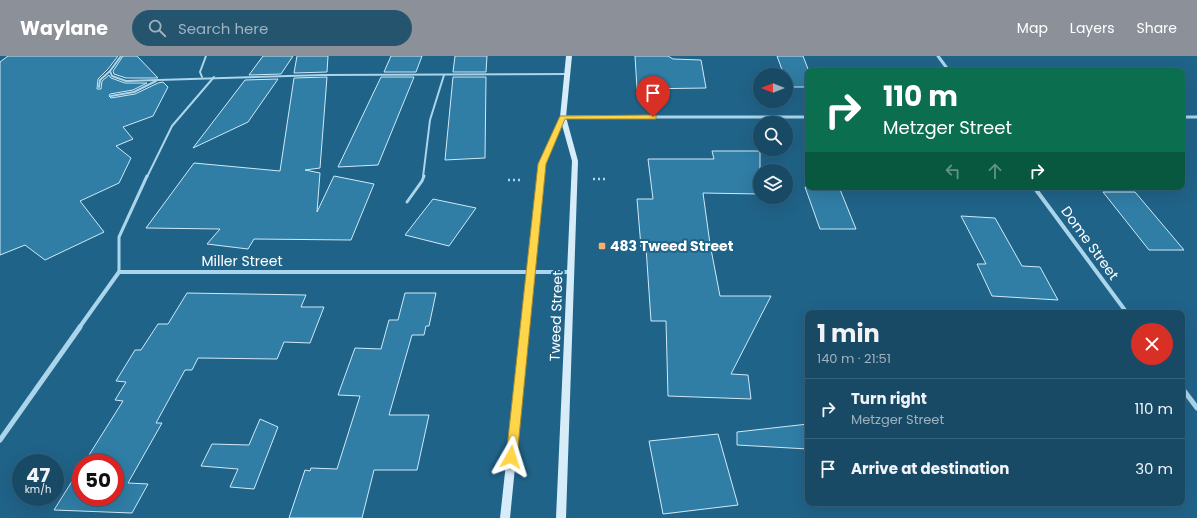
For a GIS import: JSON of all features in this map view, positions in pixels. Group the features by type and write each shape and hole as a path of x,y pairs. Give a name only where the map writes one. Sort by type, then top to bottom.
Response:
{"main road":[{"name":"Tweed Street","path":"505,518 542,164 563,117 569,56"},
{"name":"Tweed Street","path":"561,518 575,161 563,117"}],"street":[{"path":"938,56 947,68"},
{"path":"563,117 805,117"},
{"path":"1185,117 1197,117"},
{"name":"Dome Street","path":"1036,190 1125,310"},
{"path":"0,440 119,272"},
{"name":"Miller Street","path":"119,272 570,272"},
{"path":"1185,392 1197,408"}],"lane":[{"path":"99,87 100,80 110,71 121,56"},
{"path":"202,77 200,72 206,56"},
{"path":"110,71 112,76 117,79 157,80 202,77 567,74"},
{"path":"407,202 422,181 425,171 430,120 444,74"},
{"path":"119,272 119,237 164,140 172,126 214,77"},
{"path":"111,96 134,92 157,80"}],"path":[{"path":"594,179 607,179"},
{"path":"508,180 520,180"}],"building":[{"path":"8,56 118,56 98,79 97,89 101,89 102,81 109,75 111,78 125,83 147,83 133,90 110,94 109,96 111,98 135,94 163,82 168,87 153,116 123,127 133,139 116,146 131,158 119,183 80,201 104,232 45,260 25,245 0,255 0,62"},
{"path":"123,56 137,56 158,78 126,78 114,74 113,71"},
{"path":"263,56 293,56 281,74 249,75"},
{"path":"297,56 328,56 327,72 294,73"},
{"path":"391,56 422,56 416,72 384,72"},
{"path":"455,56 487,56 486,72 453,72"},
{"path":"635,56 668,56 673,59 701,60 706,88 637,89"},
{"path":"777,56 803,56 808,68 805,68 805,87 793,87 793,68 781,68"},
{"path":"327,77 320,168 305,170 320,173 317,212 334,176 374,184 351,240 254,239 248,249 207,244 220,229 146,228 194,163 280,171 294,78"},
{"path":"381,77 414,77 378,165 338,167"},
{"path":"453,77 486,77 485,158 445,160"},
{"path":"278,79 248,122 193,148 245,80"},
{"path":"712,151 753,151 753,156 760,156 760,164 753,164 753,194 703,193 710,244 720,296 771,296 731,374 748,375 751,399 668,396 666,321 651,321 646,247 641,247 637,199 653,199 648,159 714,159"},
{"path":"806,190 840,190 856,229 820,229"},
{"path":"1103,192 1135,192 1184,250 1149,250"},
{"path":"433,199 476,208 449,246 405,235"},
{"path":"961,216 995,218 1022,266 1040,267 1058,300 992,296 977,264 986,264"},
{"path":"187,293 306,295 301,307 324,307 310,343 284,342 277,359 198,358 192,370 185,370 156,423 162,423 128,483 148,484 132,513 54,510 57,506 64,506 64,494 72,481 72,506 124,506 124,454 90,454 123,401 115,400 126,382 116,381 135,350 141,350 158,324 168,324"},
{"path":"405,293 436,293 429,326 426,326 424,335 412,335 389,415 429,415 417,470 374,470 362,518 289,518 305,470 310,471 311,468 337,469 360,396 338,395 355,348 381,349 389,320 398,320"},
{"path":"260,419 278,427 254,489 230,487 238,469 201,466 212,444 249,445"},
{"path":"805,424 805,449 737,445 737,432"},
{"path":"718,434 738,505 663,514 649,441"}],"place":[{"name":"483 Tweed Street","path":"602,246"}],"route":[{"path":"511,457 542,164 563,117 653,117"}]}
